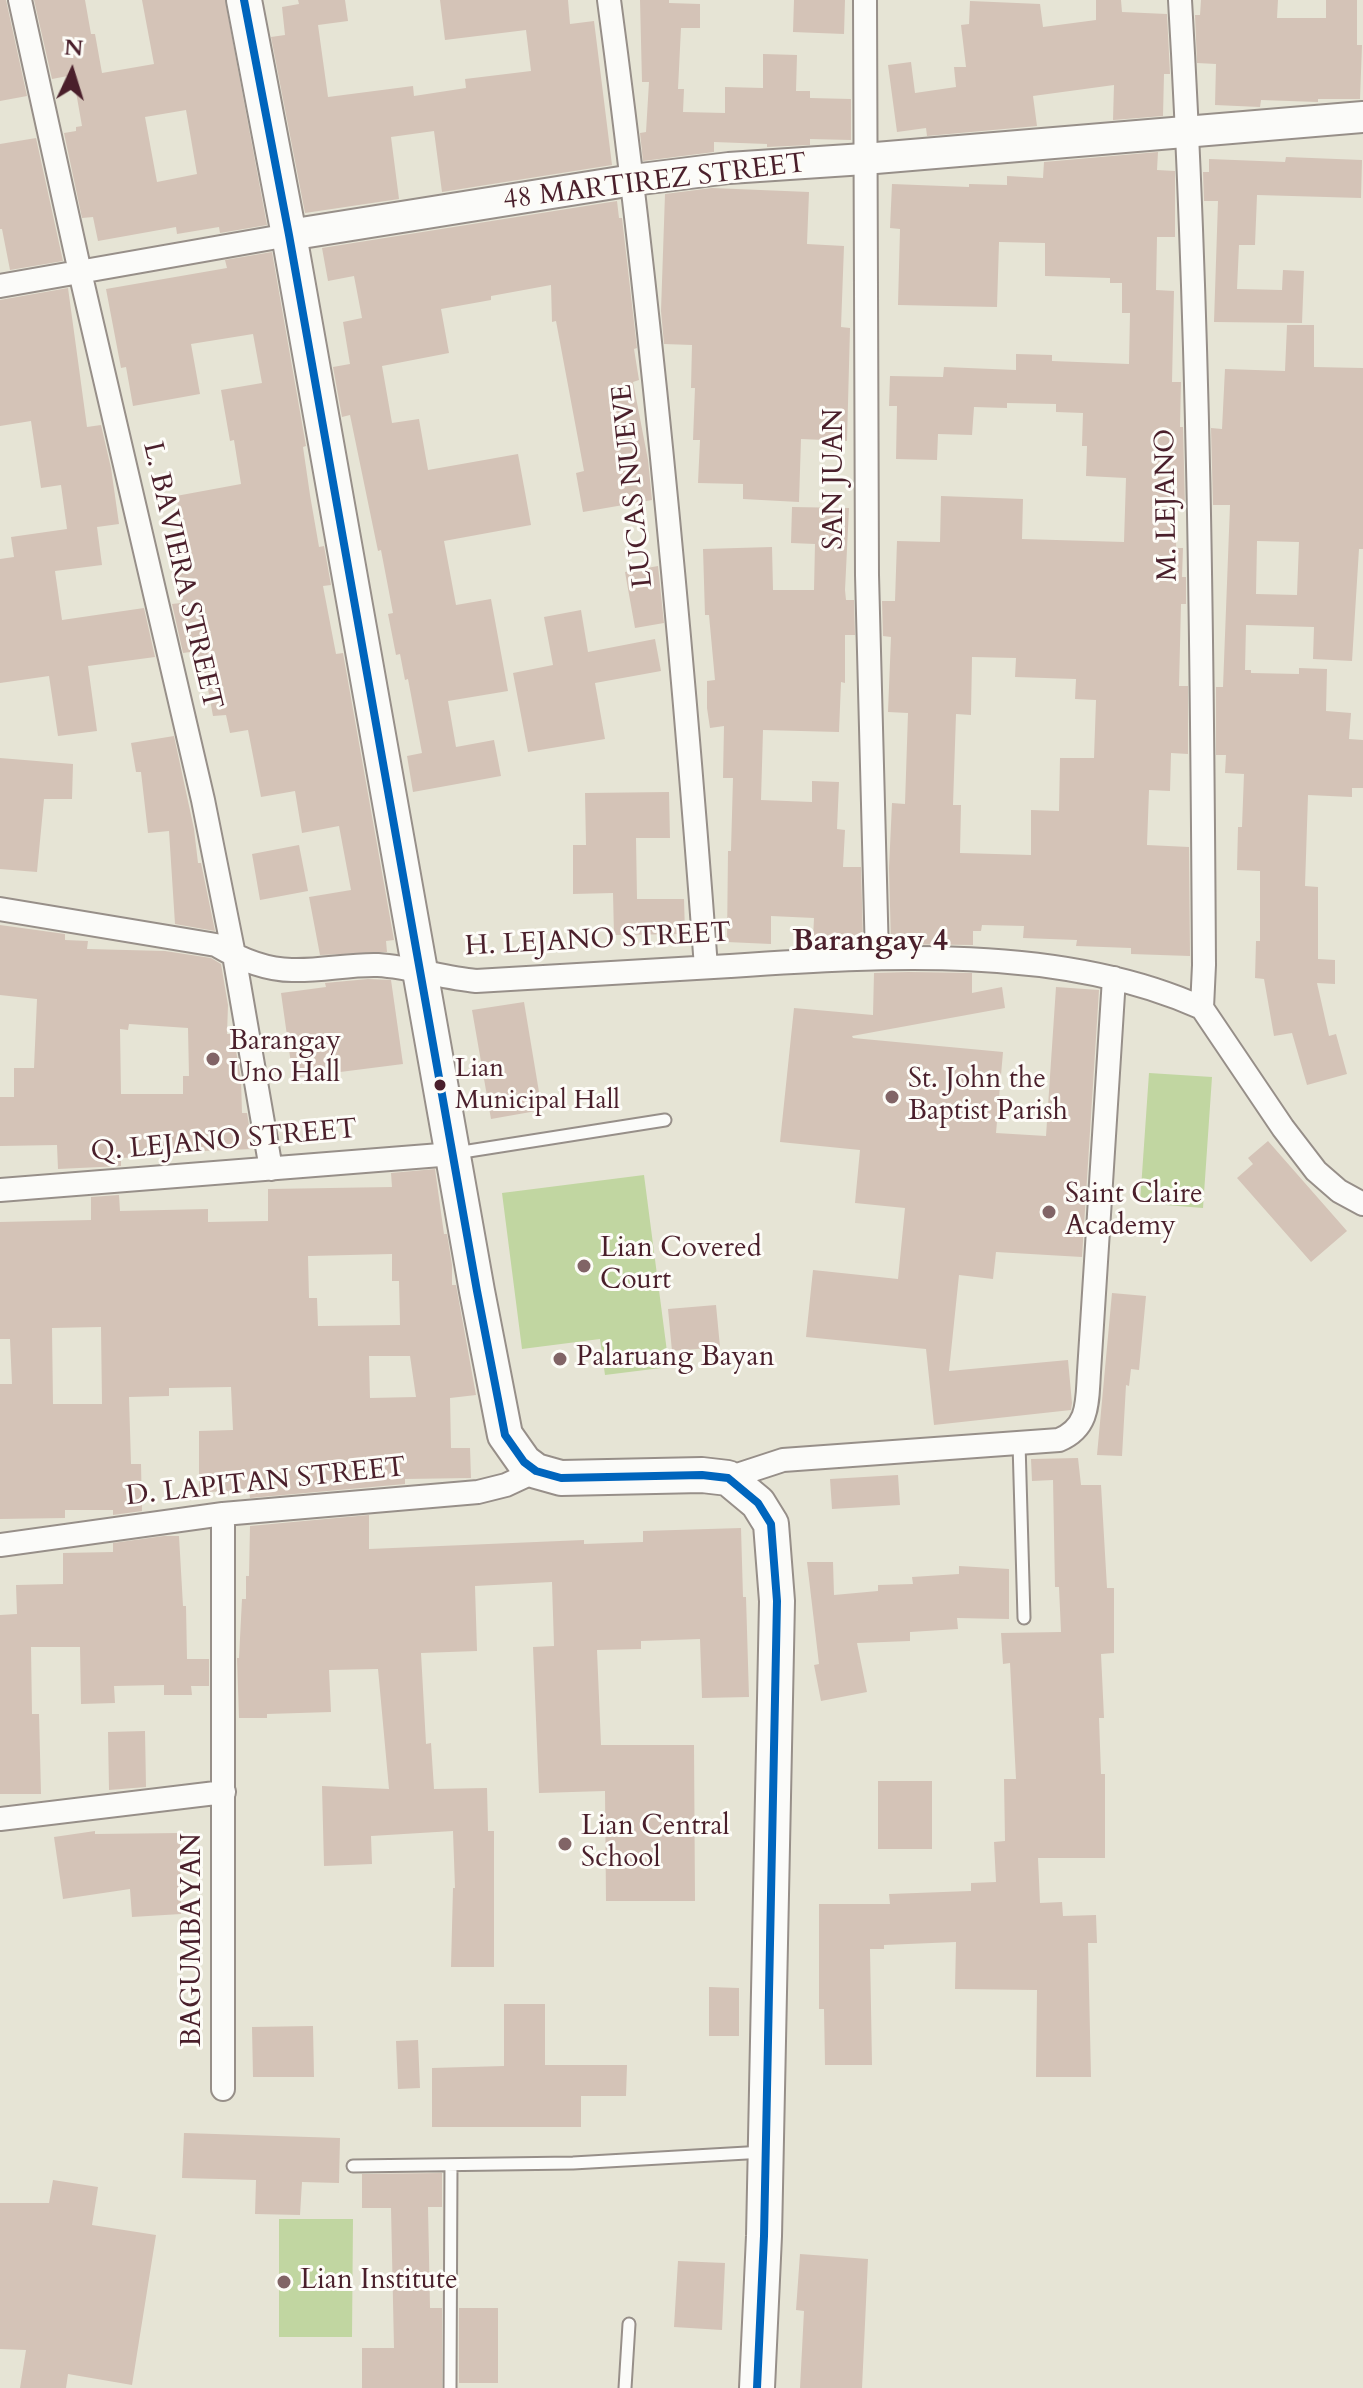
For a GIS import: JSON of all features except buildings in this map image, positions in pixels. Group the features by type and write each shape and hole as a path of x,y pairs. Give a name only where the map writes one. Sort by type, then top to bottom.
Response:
{"main road":[{"path":"244,0 505,1435 524,1462 536,1471 561,1478 702,1475 728,1478 758,1503 771,1524 775,1548 777,1617 766,2152 757,2388"}],"street":[{"name":"L. BAVIERA STREET","path":"20,0 203,800 271,1169"},
{"name":"LUCAS NUEVE","path":"609,0 633,180 681,661 706,967"},
{"name":"SAN JUAN","path":"865,0 867,575 877,957"},
{"name":"M. LEJANO","path":"1180,0 1188,133 1202,674 1202,1008"},
{"name":"48 MARTIREZ STREET","path":"0,286 289,235 633,180 729,168 1363,117"},
{"name":"H. LEJANO STREET","path":"0,909 216,945 271,968 290,970 377,965 419,969 476,981 877,957 1009,962 1114,978 1169,993 1202,1008"},
{"path":"728,1478 783,1460 1059,1440 1082,1425 1087,1403 1114,978"},
{"path":"1202,1008 1316,1171 1339,1191 1363,1204"},
{"name":"Q. LEJANO STREET","path":"0,1190 453,1154"},
{"name":"D. LAPITAN STREET","path":"0,1545 223,1514 478,1492 506,1485 536,1471"},
{"name":"BAGUMBAYAN","path":"223,1514 223,2089"},
{"name":"BAGUMBAYAN","path":"0,1819 224,1792"}],"lane":[{"path":"453,1154 665,1120"},
{"path":"1019,1443 1024,1618"},
{"path":"353,2166 573,2163 766,2152"},
{"path":"450,2388 451,2165"},
{"path":"625,2388 629,2324"}],"green space":[{"path":"1149,1073 1212,1077 1203,1208 1140,1203"},
{"name":"Lian Covered Court","path":"644,1175 669,1367 605,1375 600,1339 522,1349 502,1193"},
{"path":"279,2219 353,2219 352,2337 279,2337"}],"transit line":[{"path":"244,0 505,1435 524,1462 536,1471 561,1478 702,1475 728,1478 758,1503 771,1524 777,1601 764,2236 757,2388"}],"place":[{"name":"Barangay Uno Hall","path":"213,1059"},
{"name":"Lian Municipal Hall","path":"440,1085"},
{"name":"St. John the Baptist Parish","path":"892,1097"},
{"name":"Saint Claire Academy","path":"1049,1212"},
{"name":"Lian Covered Court","path":"584,1266"},
{"name":"Palaruang Bayan","path":"560,1359"},
{"name":"Lian Central School","path":"565,1844"},
{"name":"Lian Institute","path":"284,2282"}],"district":[{"name":"Barangay 4","path":"870,943"}]}
